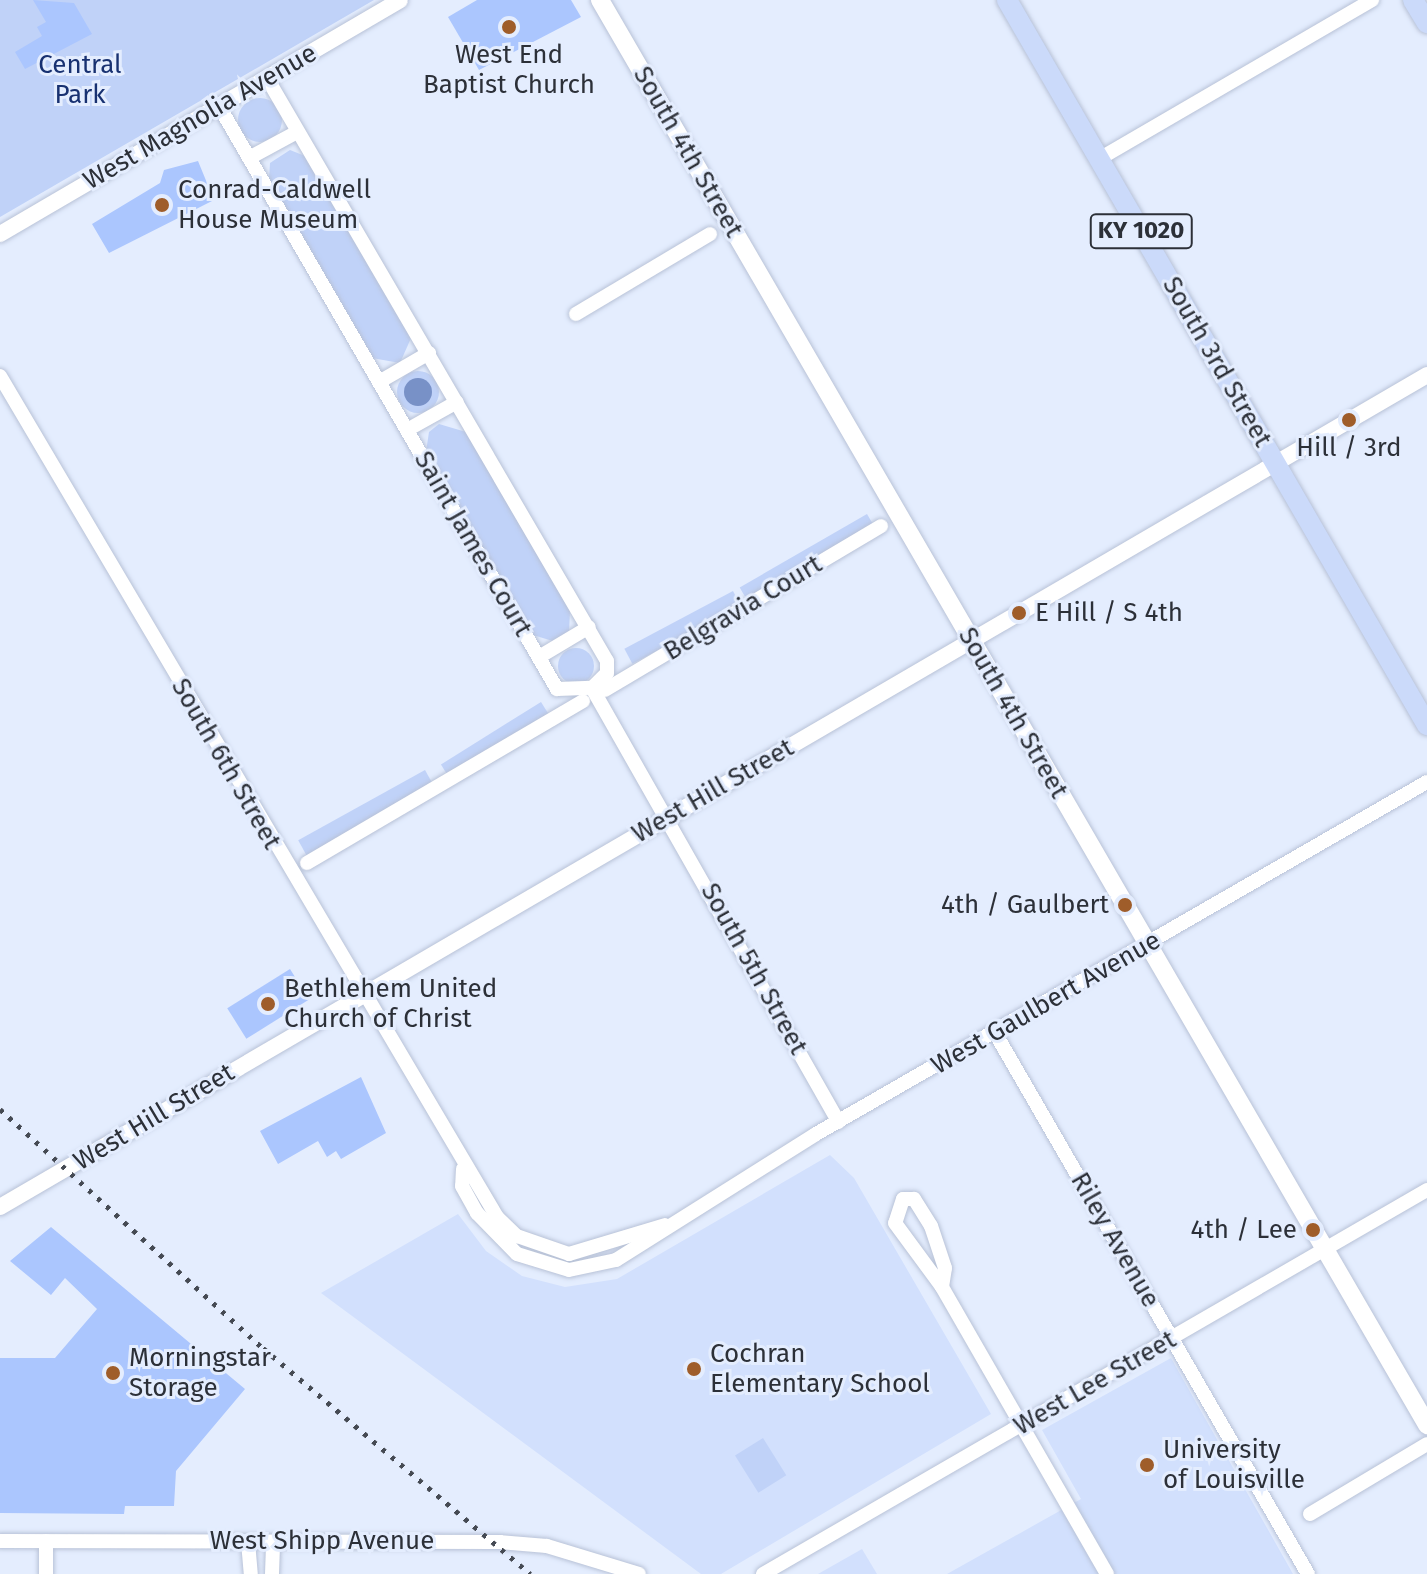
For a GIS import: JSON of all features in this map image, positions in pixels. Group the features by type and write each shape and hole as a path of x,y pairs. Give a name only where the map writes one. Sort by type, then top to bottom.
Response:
{"main road":[{"name":"South 4th Street","path":"600,0 1427,1425"},
{"name":"South 3rd Street","path":"1007,0 1427,725"},
{"path":"1413,0 1427,23"}],"street":[{"name":"West Magnolia Avenue","path":"0,234 400,0"},
{"path":"1099,159 1372,0"},
{"path":"267,78 589,627 608,669 598,689 667,818"},
{"name":"Saint James Court","path":"219,106 557,689 598,689"},
{"path":"249,158 297,132"},
{"path":"576,314 710,234"},
{"path":"379,382 429,353"},
{"name":"West Hill Street","path":"0,1207 1427,375"},
{"name":"South 6th Street","path":"0,376 453,1151"},
{"name":"Saint James Court","path":"407,430 457,402"},
{"name":"Belgravia Court","path":"598,689 881,526"},
{"name":"Saint James Court","path":"539,657 589,627"},
{"path":"307,863 583,701"},
{"name":"West Gaulbert Avenue","path":"453,1151 463,1169 462,1186 489,1230 541,1265 604,1264 994,1031 1427,782"},
{"name":"South 5th Street","path":"667,818 839,1122"},
{"name":"Riley Avenue","path":"994,1031 1308,1574"},
{"name":"West Lee Street","path":"763,1574 1427,1190"},
{"path":"942,1287 945,1268 931,1226 914,1199 903,1199 895,1223 942,1287 1107,1574"},
{"path":"1310,1514 1427,1444"},
{"name":"West Shipp Avenue","path":"0,1541 526,1543 639,1574"},
{"path":"46,1541 46,1574"},
{"path":"248,1542 251,1574"},
{"path":"272,1574 273,1542"}],"shaded area":[{"path":"418,378 428,382 432,392 428,402 418,406 408,402 404,392 408,382"},
{"name":"Cochran Elementary School","path":"830,1155 854,1178 991,1414 721,1574 701,1574 321,1293 458,1214 486,1251 522,1276 565,1287 617,1279"},
{"name":"University of Louisville","path":"1171,1358 1293,1574 947,1574 1081,1499 1042,1430"},
{"path":"862,1549 877,1574 818,1574"}],"green space":[{"name":"Central Park","path":"0,0 374,0 0,217"},
{"path":"260,98 276,104 282,120 276,136 260,142 244,136 238,120 244,104"},
{"path":"290,150 305,156 411,338 400,363 372,358 269,180 270,163"},
{"path":"418,371 433,377 439,392 433,407 418,413 403,407 397,392 403,377"},
{"path":"439,424 466,432 570,611 569,632 556,642 533,635 426,452 429,432"},
{"path":"867,514 874,526 747,600 740,588"},
{"path":"733,591 741,606 632,664 624,649"},
{"path":"576,648 589,653 594,666 589,679 576,684 563,679 558,666 563,653"},
{"path":"541,702 551,718 451,781 441,765"},
{"path":"425,770 434,786 307,856 298,840"},
{"path":"763,1438 786,1475 758,1493 735,1455"}],"building":[{"path":"33,0 74,3 92,34 25,69 15,52 42,36 37,27 46,22"},
{"name":"West End Baptist Church","path":"477,0 571,0 581,17 479,70 448,17"},
{"name":"Conrad-Caldwell House Museum","path":"198,161 214,200 109,253 92,224 160,183 164,170"},
{"name":"Bethlehem United Church of Christ","path":"290,969 309,1000 246,1039 227,1008"},
{"path":"361,1077 386,1133 341,1159 336,1151 327,1157 318,1141 278,1164 260,1131"},
{"name":"Morningstar Storage","path":"51,1227 245,1389 176,1471 174,1506 125,1506 124,1514 0,1513 0,1358 55,1358 97,1309 65,1278 51,1295 10,1261"}],"railway":[{"path":"0,1109 263,1348 530,1574"}],"place":[{"name":"West End Baptist Church","path":"509,27"},
{"name":"Conrad-Caldwell House Museum","path":"162,205"},
{"name":"Hill / 3rd","path":"1349,420"},
{"name":"E Hill / S 4th","path":"1019,613"},
{"name":"4th / Gaulbert","path":"1125,905"},
{"name":"Bethlehem United Church of Christ","path":"268,1004"},
{"name":"4th / Lee","path":"1313,1230"},
{"name":"Cochran Elementary School","path":"694,1369"},
{"name":"Morningstar Storage","path":"113,1373"},
{"name":"University of Louisville","path":"1147,1465"}]}
